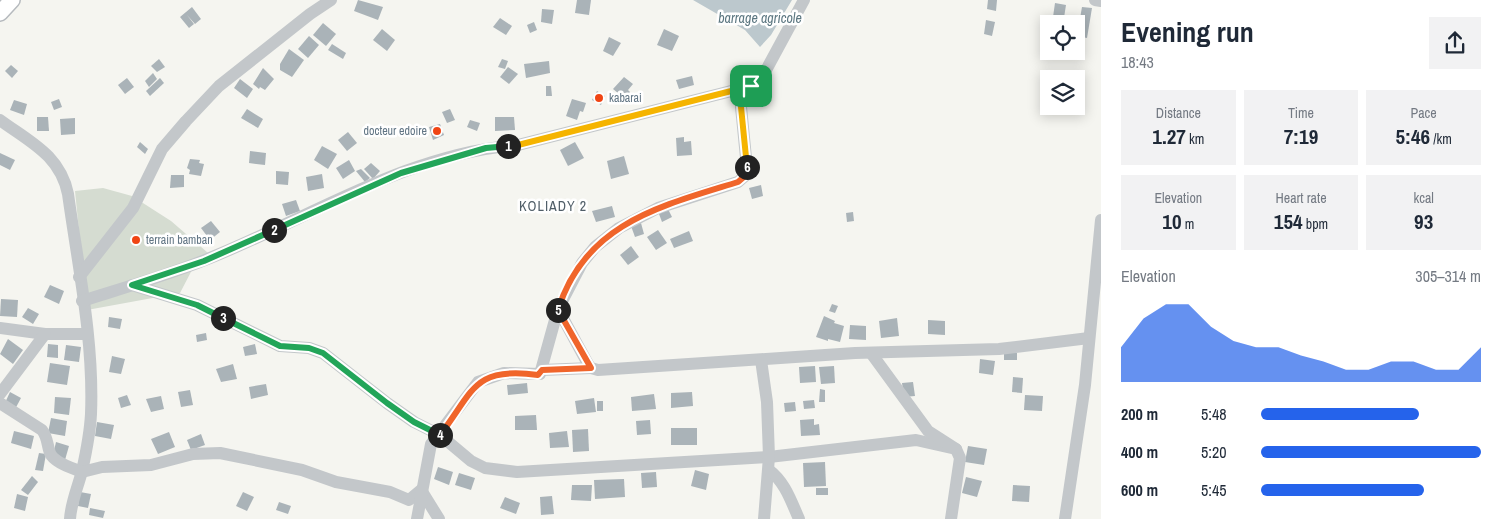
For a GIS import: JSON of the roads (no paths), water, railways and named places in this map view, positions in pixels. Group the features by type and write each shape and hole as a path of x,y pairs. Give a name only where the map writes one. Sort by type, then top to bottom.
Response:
{"main road":[{"path":"0,13 12,0"}],"street":[{"path":"79,277 134,208 162,149 186,121 219,86 310,14 331,0"},
{"path":"415,509 429,450 478,382 504,373 524,372 538,375 542,370 558,309 582,263 606,236 658,208 738,182 745,176 747,168 741,107 742,100 751,86 764,74 804,0"},
{"path":"1095,0 1101,1"},
{"path":"82,301 204,261 401,173 486,148 518,145 751,86"},
{"path":"0,120 49,156 59,167 68,194 91,374 91,415 82,472 72,504 70,519"},
{"path":"1065,519 1084,386 1101,220"},
{"path":"156,277 162,294"},
{"path":"132,285 197,305 268,342 280,346 309,348 323,353 387,403 414,422 440,435 479,465 510,472 769,463 916,440 956,449"},
{"path":"558,309 591,368"},
{"path":"0,328 45,334 87,334"},
{"path":"0,394 45,334"},
{"path":"542,370 591,368 598,370 871,353 999,349 1089,338"},
{"path":"871,353 928,431 956,449 960,458 951,519"},
{"path":"761,360 767,402 769,463 764,519"},
{"path":"0,403 42,430 47,437 50,454 82,472 102,467 151,466 193,454 220,452 302,470 336,482 390,492 433,519"},
{"path":"769,463 783,484 799,519"},
{"path":"421,490 439,519"}],"water":[{"name":"barrage agricole","path":"693,0 792,0 771,35 760,47 745,30"}],"place":[{"name":"kabarai","path":"599,98"},
{"name":"docteur edoire","path":"437,131"},
{"name":"terrain bamban","path":"136,240"}],"district":[{"name":"KOLIADY 2","path":"553,206"}]}
